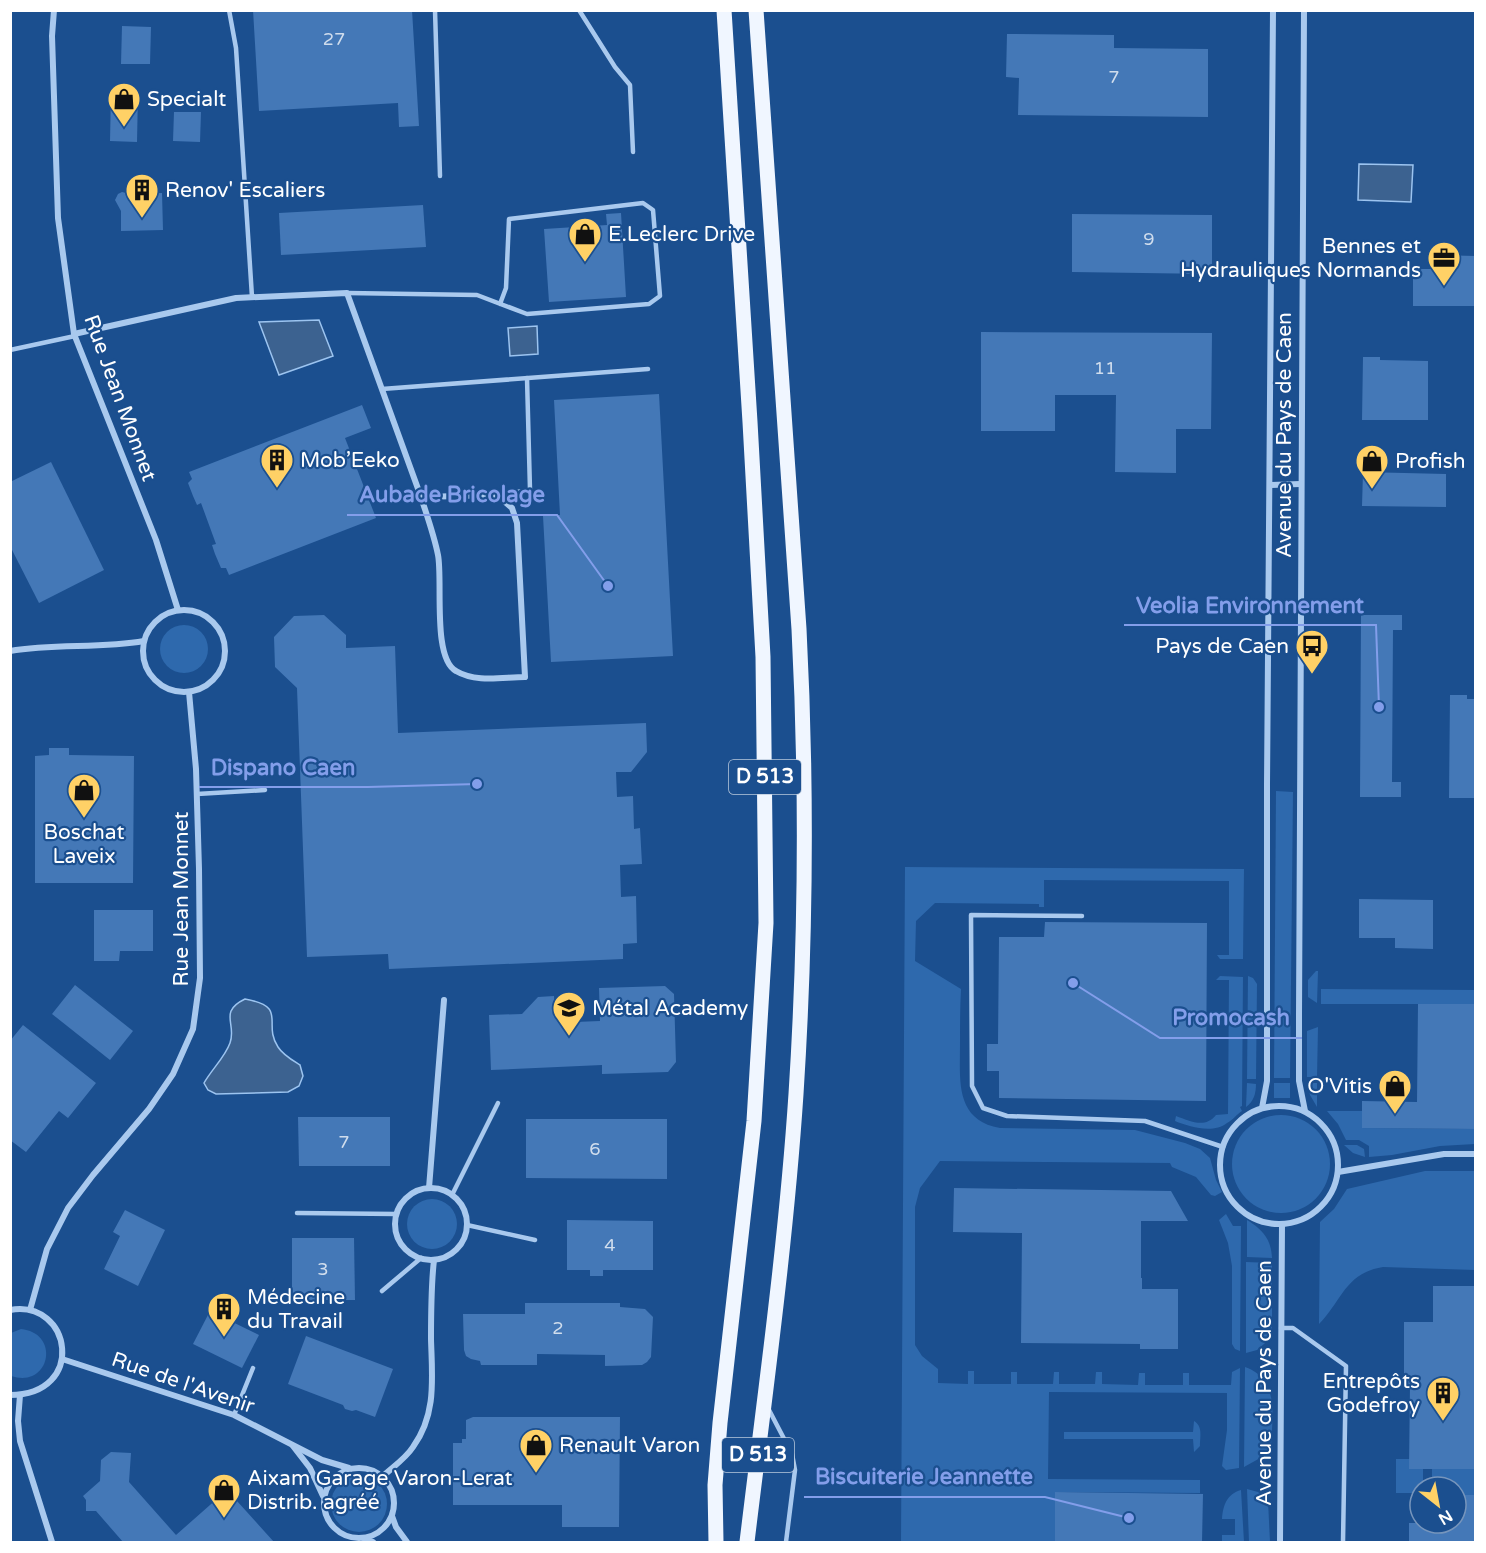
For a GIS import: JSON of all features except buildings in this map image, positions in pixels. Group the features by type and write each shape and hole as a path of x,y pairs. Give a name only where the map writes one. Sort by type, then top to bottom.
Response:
{"main road":[{"name":"D 513","path":"716,1542 715,1485 720,1423 754,1121 766,922 763,657 750,410 724,10"},
{"name":"D 513","path":"747,1542 784,1233 796,1093 804,905 804,727 756,10"}],"street":[{"name":"Rue Jean Monnet","path":"54,10 52,36 58,218 75,335 156,540 178,610"},
{"name":"Avenue du Pays de Caen","path":"1262,1108 1267,1081 1273,10"},
{"name":"Avenue du Pays de Caen","path":"1304,10 1299,1070 1305,1111"},
{"path":"75,335 236,298 346,293 421,496 438,556 441,639 447,659 454,670 474,678 525,677 517,523 512,508 497,495 421,496"},
{"path":"1271,485 1300,484"},
{"path":"178,610 194,611 209,618 220,630 225,645 224,662 217,676 205,687 189,692 173,691 159,684 148,672 143,657 144,641 151,626 163,615 178,610"},
{"path":"10,651 36,646 118,645 144,641"},
{"name":"Rue Jean Monnet","path":"30,1310 47,1249 68,1208 149,1109 173,1074 193,1029 200,978 197,794 189,692"},
{"path":"429,1188 444,1000"},
{"path":"1284,1106 1305,1111 1322,1124 1332,1138 1338,1155 1338,1172 1334,1188 1325,1202 1303,1219 1282,1224 1262,1222 1244,1213 1231,1199 1222,1183 1220,1165 1223,1147 1231,1130 1244,1117 1262,1108 1284,1106"},
{"path":"1338,1172 1444,1154 1476,1154"},
{"path":"429,1188 452,1195 460,1203 467,1225 460,1245 453,1252 434,1260 411,1254 402,1246 397,1236 396,1214 401,1204 408,1196 429,1188"},
{"name":"Avenue du Pays de Caen","path":"1280,1542 1282,1224"},
{"path":"383,1476 413,1448 422,1432 431,1405 433,1378 431,1284 434,1260"},
{"path":"10,1310 30,1310 41,1315 52,1324 60,1336 63,1348 57,1374 48,1385 27,1395 10,1395"},
{"name":"Rue de l'Avenir","path":"62,1359 234,1415 322,1460 349,1468"},
{"path":"20,1395 18,1421 20,1441 52,1542"},
{"name":"Rue de l'Avenir","path":"291,1443 310,1468 324,1497"},
{"path":"363,1538 381,1531 392,1516 395,1502 392,1488 383,1476 368,1468 349,1468 337,1474 328,1484 324,1497 324,1513 333,1528 347,1537 363,1538 374,1542"},
{"path":"392,1516 406,1542"}],"lane":[{"path":"230,10 236,48 252,297"},
{"path":"435,10 440,176"},
{"path":"579,10 615,67 630,85 633,152"},
{"path":"346,293 477,295 500,304 527,314 649,304 660,296 652,210 642,203 508,219 506,288 500,304"},
{"path":"10,350 75,335"},
{"path":"382,388 648,369"},
{"path":"497,495 530,490 527,378"},
{"path":"197,794 265,790"},
{"path":"1082,916 971,915 972,1086 983,1108 1007,1116 1145,1121 1223,1147"},
{"path":"452,1195 498,1103"},
{"path":"297,1213 396,1214"},
{"path":"467,1225 535,1240"},
{"path":"382,1291 421,1258"},
{"path":"1281,1328 1293,1328 1346,1366 1343,1542"},
{"path":"234,1415 253,1368"},
{"path":"764,1400 792,1454 795,1470 786,1542"}],"shaded area":[{"path":"1359,164 1413,165 1411,202 1358,200"},
{"path":"319,320 333,356 279,375 259,322"},
{"path":"537,326 538,354 510,356 508,328"},
{"path":"179,625 189,625 201,632 208,644 208,654 201,666 189,673 179,673 164,662 160,654 160,644 171,629"},
{"path":"1276,791 1293,792 1290,1078 1274,1078"},
{"path":"905,867 1244,869 1243,959 1220,959 1217,955 1229,955 1229,881 1044,880 1044,907 1039,907 1039,904 935,903 916,921 915,961 961,989 961,1085 963,1097 975,1117 985,1124 1000,1128 1135,1130 1185,1143 1200,1149 1210,1158 1222,1192 1215,1196 1211,1195 1196,1177 1172,1167 1170,1163 940,1161 920,1188 915,1207 915,1345 922,1356 938,1369 938,1383 968,1384 968,1371 974,1371 974,1384 1011,1384 1011,1372 1017,1372 1017,1384 1053,1384 1054,1372 1059,1372 1059,1384 1095,1384 1096,1372 1102,1372 1102,1384 1138,1385 1139,1373 1145,1373 1145,1385 1183,1385 1183,1373 1189,1373 1189,1385 1231,1385 1232,1372 1240,1368 1239,1468 1226,1470 1222,1466 1227,1430 1227,1393 1049,1392 1048,1479 1200,1480 1200,1493 1056,1492 1055,1542 901,1542"},
{"path":"1318,971 1317,1003 1308,997 1308,980"},
{"path":"1220,976 1243,977 1242,1106 1240,1107 1242,1111 1221,1126 1208,1129 1175,1121 1176,1116 1202,1123 1216,1115 1228,1114 1229,980 1216,980"},
{"path":"1248,976 1253,978 1257,984 1256,1079 1247,1079"},
{"path":"1321,989 1475,990 1475,1004 1321,1004"},
{"path":"245,999 258,1002 271,1011 272,1030 278,1047 300,1065 303,1076 299,1086 288,1092 216,1094 208,1090 204,1083 230,1043 232,1009"},
{"path":"1318,1027 1317,1077 1307,1077 1307,1031"},
{"path":"1247,1083 1256,1084 1256,1087 1253,1099 1246,1107"},
{"path":"1274,1083 1290,1083 1290,1098 1274,1098"},
{"path":"1307,1083 1317,1083 1317,1107 1310,1095"},
{"path":"1327,1111 1362,1111 1363,1128 1475,1129 1475,1144 1440,1146 1369,1157 1369,1146 1359,1140 1346,1140 1338,1124"},
{"path":"1281,1115 1300,1118 1316,1129 1327,1145 1330,1164 1327,1183 1316,1199 1300,1210 1281,1213 1262,1210 1246,1199 1235,1183 1232,1164 1235,1145 1246,1129 1262,1118"},
{"path":"1344,1145 1357,1145 1364,1149 1365,1157 1353,1153"},
{"path":"1425,1171 1475,1171 1475,1270 1383,1267 1370,1270 1360,1275 1345,1289 1319,1324 1320,1222 1334,1209 1347,1189"},
{"path":"427,1199 437,1199 450,1206 457,1219 457,1229 450,1242 437,1249 427,1249 418,1245 411,1238 407,1229 407,1219 411,1210 418,1203"},
{"path":"1226,1214 1233,1226 1241,1226 1240,1351 1232,1344 1232,1266 1228,1243 1219,1220"},
{"path":"1247,1220 1258,1227 1265,1236 1270,1245 1272,1258 1247,1257"},
{"path":"1246,1262 1272,1263 1272,1337 1257,1350 1246,1353"},
{"path":"21,1329 34,1333 42,1340 46,1349 46,1359 42,1368 35,1375 24,1378 11,1376 11,1333"},
{"path":"1245,1367 1257,1373 1265,1381 1272,1402 1273,1414 1271,1452 1244,1467"},
{"path":"1194,1421 1200,1429 1200,1446 1194,1452 1193,1439 1064,1439 1064,1432 1193,1432"},
{"path":"1396,1459 1410,1459 1423,1469 1423,1475 1408,1475 1408,1493 1396,1493"},
{"path":"1432,1468 1475,1469 1475,1495 1468,1495 1468,1475 1432,1475"},
{"path":"359,1476 370,1478 379,1484 385,1493 387,1504 385,1515 379,1524 370,1530 359,1532 348,1530 339,1524 333,1515 331,1504 333,1493 339,1484 348,1478"},
{"path":"1247,1489 1258,1492 1268,1501 1270,1542 1249,1542"},
{"path":"1241,1490 1244,1542 1222,1542 1222,1535 1235,1535 1235,1519 1222,1519 1223,1509 1229,1497"}],"place":[{"name":"Specialt","path":"124,128"},
{"name":"Renov' Escaliers","path":"142,219"},
{"name":"E.Leclerc Drive","path":"585,263"},
{"name":"Bennes et Hydrauliques Normands","path":"1444,287"},
{"name":"Mob’Eeko","path":"277,489"},
{"name":"Profish","path":"1372,490"},
{"name":"Aubade Bricolage","path":"608,586"},
{"name":"Pays de Caen","path":"1312,675"},
{"name":"Veolia Environnement","path":"1379,707"},
{"name":"Dispano Caen","path":"477,784"},
{"name":"Boschat Laveix","path":"84,819"},
{"name":"Promocash","path":"1073,983"},
{"name":"Métal Academy","path":"569,1037"},
{"name":"O'Vitis","path":"1395,1115"},
{"name":"Médecine du Travail","path":"224,1338"},
{"name":"Entrepôts Godefroy","path":"1443,1422"},
{"name":"Renault Varon","path":"536,1474"},
{"name":"Biscuiterie Jeannette","path":"1129,1518"},
{"name":"Aixam Garage Varon-Lerat Distrib. agréé","path":"224,1519"}]}
